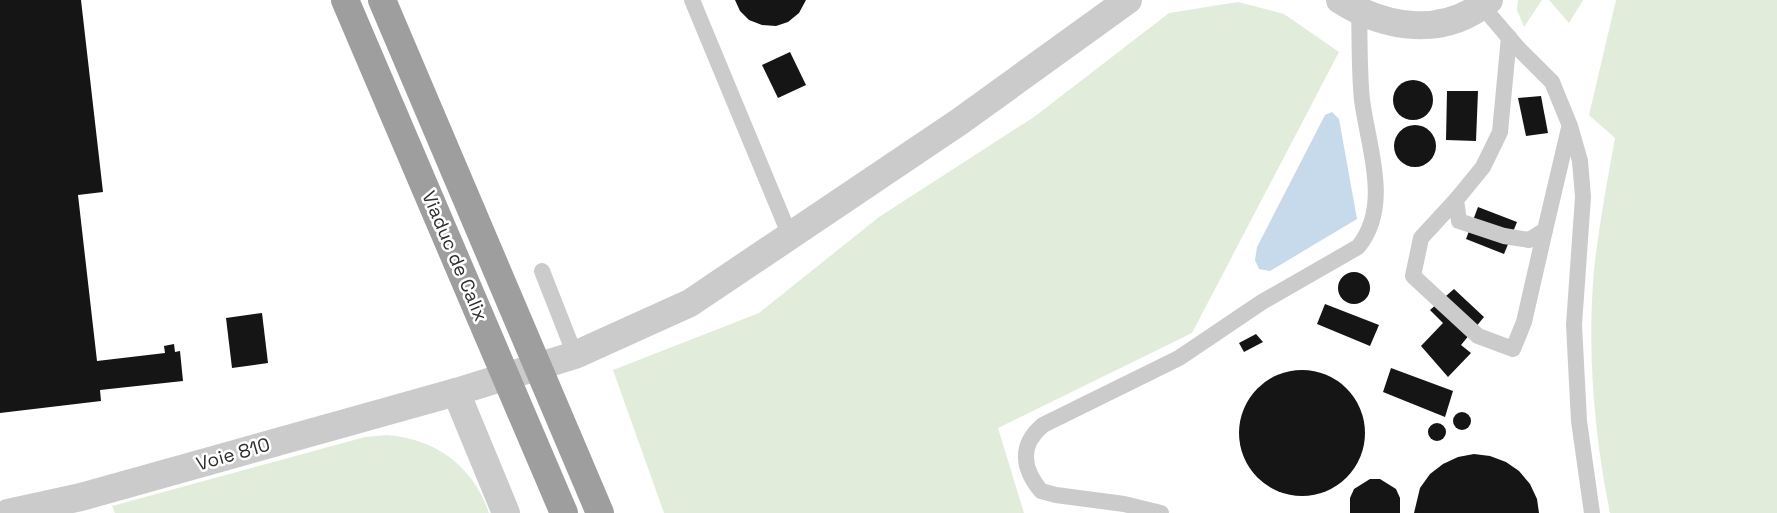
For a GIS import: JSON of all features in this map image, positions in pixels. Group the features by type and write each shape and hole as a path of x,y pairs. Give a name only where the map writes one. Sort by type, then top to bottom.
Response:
{"highway":[{"name":"Viaduc de Calix","path":"345,0 564,513"},
{"name":"Viaduc de Calix","path":"382,0 600,513"}],"street":[{"path":"1092,28 1128,0"},
{"path":"1092,28 1141,0"},
{"path":"1350,6 1381,21 1404,26 1427,26 1450,21 1485,3"},
{"name":"Voie 810","path":"8,513 81,497 456,392 575,355 690,303 1092,28"},
{"path":"456,392 506,513"}],"lane":[{"path":"692,0 790,236"},
{"path":"1485,3 1509,37 1552,82 1570,126 1580,161 1583,197 1574,324 1579,421 1592,513"},
{"path":"1161,513 1124,504 1056,496 1041,491 1028,471 1026,460 1027,446 1033,434 1043,424 1179,358 1262,302 1358,247 1368,235 1376,192 1350,6"},
{"path":"1509,37 1500,132 1483,167 1421,238 1413,276 1478,336 1513,349 1524,322 1570,126"},
{"path":"1456,200 1459,221 1504,236 1529,240 1545,230"},
{"path":"542,271 575,355"}],"green space":[{"path":"1518,0 1542,0 1524,27 1517,10"},
{"path":"1549,0 1583,0 1569,23"},
{"path":"1616,0 1777,0 1777,513 1610,513 1596,423 1591,331 1596,253 1615,138 1589,115"},
{"path":"1238,2 1284,14 1339,52 1192,333 998,428 1024,513 664,513 613,370 759,313 879,217 1034,117 1169,13"},
{"path":"387,435 421,442 437,449 450,458 463,469 473,482 482,496 489,513 115,513 112,506 365,437"}],"water":[{"path":"1332,112 1339,119 1357,219 1270,271 1259,269 1255,260 1257,247 1325,115"}],"building":[{"path":"0,0 81,0 103,192 78,195 97,361 165,353 164,346 174,344 175,352 180,351 183,381 100,390 101,401 0,413"},
{"path":"735,0 806,0 799,13 788,22 776,26 762,25 749,20 740,11"},
{"path":"790,52 806,85 778,98 762,65"},
{"path":"1417,80 1424,83 1430,89 1433,100 1432,108 1424,117 1417,120 1409,120 1402,117 1394,108 1393,96 1396,89 1405,81"},
{"path":"1447,91 1478,91 1476,141 1446,140"},
{"path":"1541,96 1548,133 1526,136 1518,98"},
{"path":"1419,125 1427,128 1433,134 1436,146 1433,158 1427,164 1411,167 1403,164 1397,158 1394,142 1397,134 1403,128"},
{"path":"1478,207 1517,222 1504,254 1466,239"},
{"path":"1354,272 1360,273 1365,277 1369,282 1369,294 1365,299 1360,303 1354,304 1348,303 1343,299 1339,294 1338,288 1339,282 1343,277 1348,273"},
{"path":"1454,289 1484,317 1461,345 1471,353 1448,377 1421,346 1443,323 1430,310"},
{"path":"1325,304 1379,325 1370,346 1317,324"},
{"path":"262,313 268,363 232,368 226,318"},
{"path":"1256,334 1263,342 1244,352 1239,343"},
{"path":"1391,368 1453,391 1445,417 1383,392"},
{"path":"1302,370 1326,375 1337,380 1347,388 1355,398 1360,409 1365,433 1360,457 1355,468 1347,478 1337,486 1326,491 1302,496 1278,491 1267,486 1257,478 1249,468 1244,457 1239,433 1244,409 1249,398 1257,388 1267,380 1278,375"},
{"path":"1462,412 1468,415 1471,421 1468,427 1462,430 1456,427 1453,421 1456,415"},
{"path":"1437,423 1443,426 1446,432 1443,438 1437,441 1431,438 1428,432 1431,426"},
{"path":"1474,454 1490,456 1506,462 1519,471 1530,484 1537,499 1539,513 1414,513 1420,488 1430,474 1443,464 1458,457"},
{"path":"1370,479 1380,479 1396,489 1400,498 1400,513 1350,513 1350,498 1354,489"}]}
